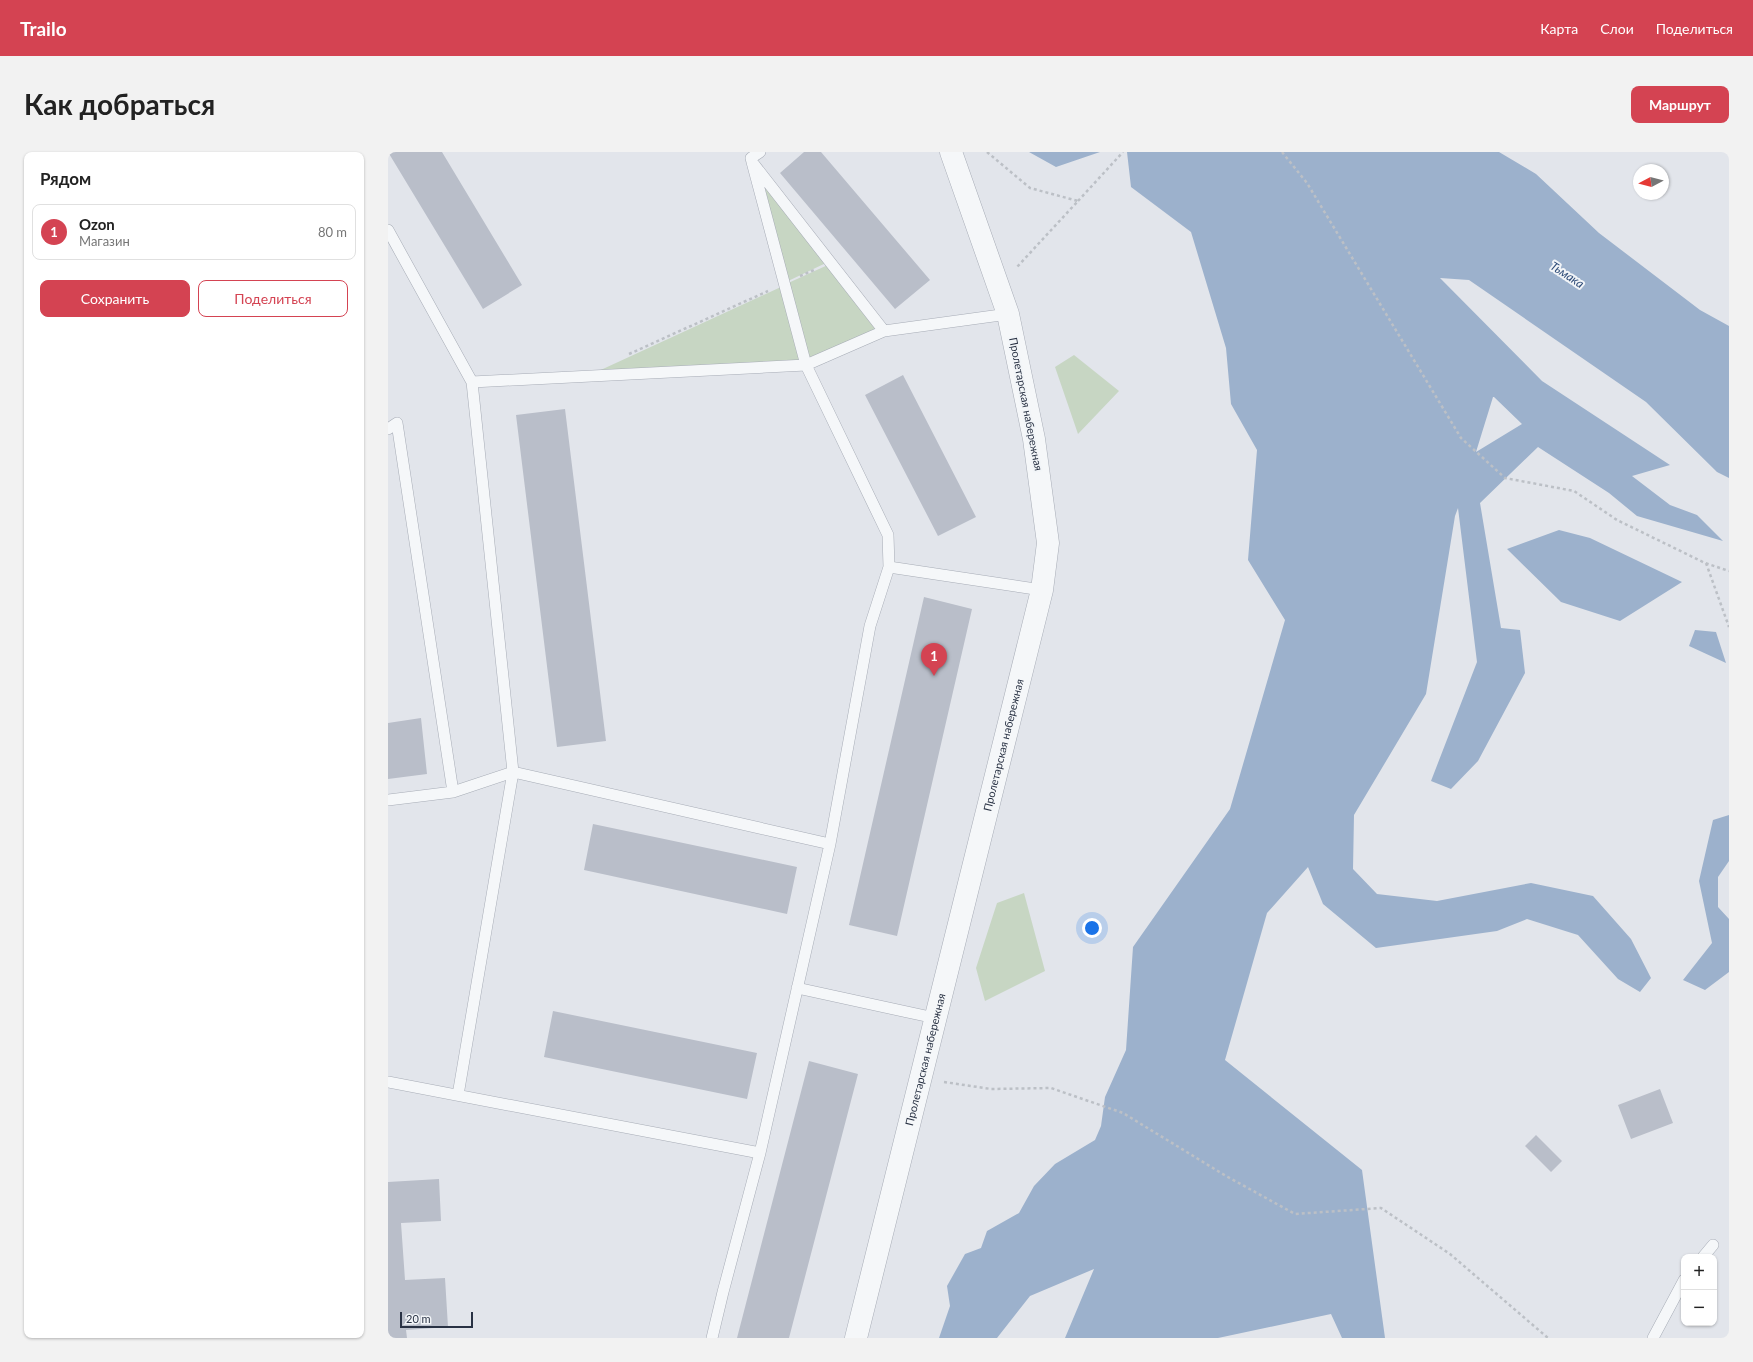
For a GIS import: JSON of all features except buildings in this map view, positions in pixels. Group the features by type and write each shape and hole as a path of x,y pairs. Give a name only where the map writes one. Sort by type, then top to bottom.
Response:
{"street":[{"name":"Пролетарская набережная","path":"856,1338 1042,590 1048,543 1034,439 1008,314 950,152"}],"lane":[{"path":"712,1338 760,1153 830,844 870,626 889,567 888,535 806,365 751,158 760,152"},
{"path":"752,162 884,331"},
{"path":"388,230 472,382 512,772 458,1095"},
{"path":"472,382 806,365 884,331 1008,314"},
{"path":"388,428 397,423 453,792"},
{"path":"889,567 1042,590"},
{"path":"388,800 453,792 512,772 830,844"},
{"path":"797,988 935,1018"},
{"path":"388,1082 760,1153"},
{"path":"1705,1254 1713,1244"},
{"path":"1653,1338 1681,1286"}],"path":[{"path":"987,152 1030,188 1078,201"},
{"path":"998,286 1123,152"},
{"path":"1282,152 1307,183 1461,438 1505,478 1574,491 1617,520 1705,563 1729,571"},
{"path":"625,356 831,262"},
{"path":"1705,563 1729,626"},
{"path":"940,1081 991,1089 1051,1088 1123,1113 1226,1176 1295,1214 1381,1208 1450,1254 1548,1338"}],"green space":[{"path":"758,174 828,262 786,282"},
{"path":"830,264 883,331 807,363 786,284"},
{"path":"783,286 804,363 592,374"},
{"path":"1074,355 1119,391 1078,434 1055,367"},
{"path":"1024,893 1045,971 985,1001 976,968 997,903"}],"water":[{"path":"1029,152 1100,152 1056,167"},
{"name":"Тьмака","path":"1127,152 1499,152 1536,174 1599,233 1700,310 1729,326 1729,478 1717,472 1646,402 1469,280 1440,278 1542,381 1670,465 1632,476 1670,505 1697,515 1723,541 1637,516 1609,493 1538,447 1480,503 1501,628 1520,630 1525,673 1478,761 1451,789 1431,781 1477,662 1458,508 1455,516 1426,694 1354,815 1353,869 1377,894 1437,901 1531,883 1593,896 1631,939 1651,978 1640,992 1618,979 1578,935 1527,919 1497,931 1376,948 1323,904 1308,867 1267,913 1225,1060 1362,1170 1385,1338 1342,1338 1331,1314 1218,1338 1065,1338 1094,1269 1030,1296 997,1338 939,1338 950,1306 947,1286 965,1254 981,1248 987,1231 1019,1213 1034,1186 1055,1164 1095,1140 1101,1126 1105,1097 1126,1050 1133,947 1230,809 1285,620 1248,560 1257,450 1231,404 1226,348 1191,232 1131,187","holes":["1493,397 1522,424 1476,452"]},
{"path":"1559,530 1590,538 1682,582 1620,621 1561,602 1507,549"},
{"path":"1695,630 1716,632 1726,663 1689,646"},
{"path":"1729,815 1729,861 1718,877 1718,907 1729,919 1729,972 1705,990 1683,980 1712,943 1699,881 1713,820"}],"place":[{"name":"Ozon","path":"934,676"}]}
